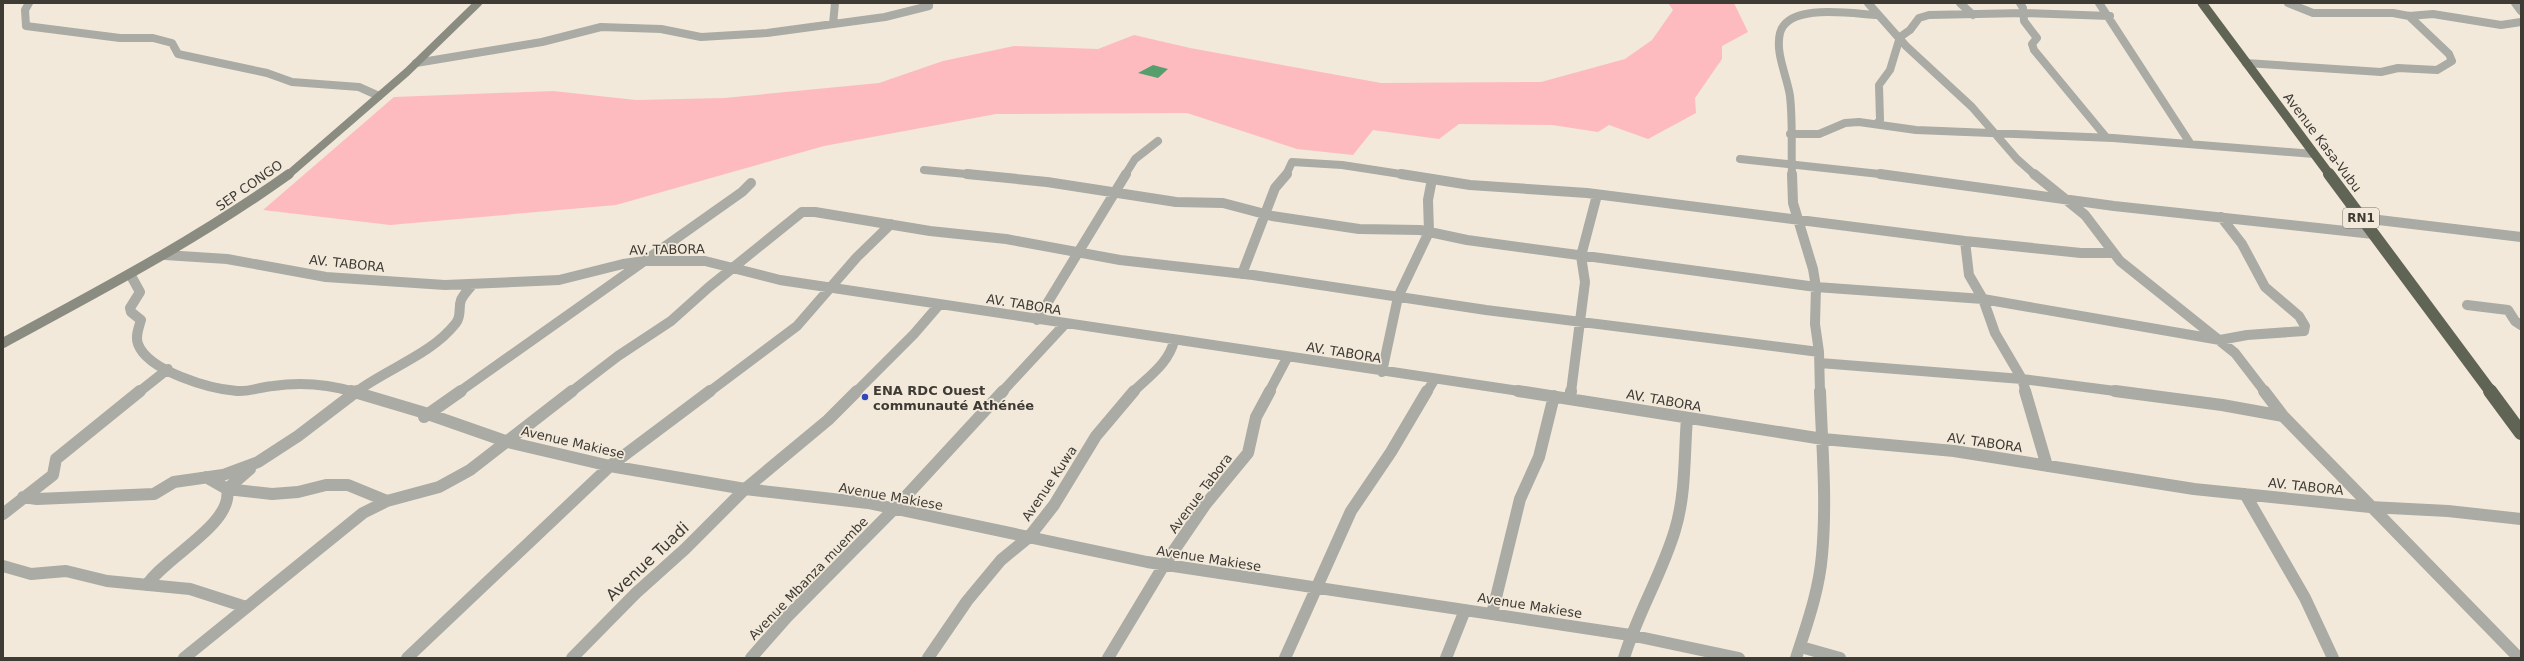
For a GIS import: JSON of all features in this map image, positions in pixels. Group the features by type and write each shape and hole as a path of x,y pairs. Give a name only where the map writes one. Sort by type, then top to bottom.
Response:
{"highway":[{"name":"Avenue Kasa-Vubu","path":"2202,3 2521,433"}],"street":[{"path":"29,3 25,10 26,26 120,38 153,38 172,43 178,54 198,60 268,73 292,82 359,87 379,96"},
{"name":"SEP CONGO","path":"3,343 165,255 243,207 290,172 379,96 416,63 478,3"},
{"path":"833,24 835,3"},
{"path":"416,63 542,42 601,27 661,29 701,37 768,33 885,17 929,6 929,3"},
{"path":"1868,3 1878,15 1972,107 2026,168 2089,219 2112,253 2128,268 2220,340 2245,364 2283,416 2358,491 2370,507 2519,658"},
{"path":"1960,3 1973,15"},
{"path":"2020,3 2024,12 2024,21 2037,38 2032,44 2034,50 2048,65 2070,98 2106,138"},
{"path":"2100,3 2110,16 2190,144"},
{"path":"2288,3 2299,10 2313,13 2393,13 2409,16 2442,14 2500,25 2521,22"},
{"path":"2515,3 2521,11"},
{"path":"1840,658 1799,653 1814,603 1822,556 1824,508 1823,439 1820,363 1815,324 1816,287 1810,256 1797,220 1793,202 1790,96 1780,53 1782,26 1810,11 1878,15"},
{"path":"1877,123 1880,120 1880,85 1890,70 1900,37 1923,17 2024,12 2110,16"},
{"path":"2246,63 2381,72 2388,68 2439,69 2444,64 2452,61 2453,59 2450,54 2413,22 2409,16"},
{"path":"1790,134 1819,134 1845,124 1859,122 1877,123 1904,130 2106,138 2314,154"},
{"path":"1037,320 1135,159 1158,141"},
{"path":"1740,159 1896,176 2068,201 2373,234"},
{"path":"1242,274 1266,215 1275,188 1285,178 1292,162 1342,164 1432,180 1470,185 1597,195 1965,241 2081,253 2112,253"},
{"path":"924,170 1047,182 1176,202 1223,203 1266,215 1360,228 1407,229 1429,232 1451,238 1816,287 1983,299 2220,340 2255,334 2299,332 2306,328 2296,313 2275,298 2258,280 2242,244 2221,217"},
{"path":"1382,372 1398,297 1429,232 1428,200 1432,180"},
{"path":"426,416 742,192 751,184"},
{"path":"1570,398 1585,282 1581,256 1597,195"},
{"path":"184,658 343,527 363,513 386,501 439,487 470,470 618,356 671,321 731,269 802,212 815,212 891,224 1006,239 1120,260 1242,274 1398,297 1819,352"},
{"path":"2362,218 2521,237"},
{"path":"407,658 610,466 769,349 797,326 857,257 891,224"},
{"path":"1965,241 1970,275 1983,299 1995,333 2022,379 2047,466"},
{"name":"AV. TABORA","path":"165,255 227,259 326,276 472,285 559,280 623,264 645,261 705,261 731,269 780,280 830,288 1434,380 1570,398 1823,439 1954,451 2047,466 2245,494 2370,507 2448,511 2521,519"},
{"name":"Avenue Makiese","path":"130,274 140,292 130,308 131,312 141,320 137,336 139,345 148,358 206,387 237,392 281,385 319,384 356,394 508,442 610,466 745,489 895,508 1164,565 1630,635 1739,658"},
{"path":"227,489 258,462 298,436 356,394 376,377 415,357 451,330 457,322 461,312 461,300 472,285"},
{"name":"Avenue Tuadi","path":"572,658 636,593 685,550 745,489 828,420 903,345 939,305"},
{"path":"2467,305 2508,310 2515,321 2521,325"},
{"name":"Avenue Mbanza muembe","path":"751,658 787,617 895,508 1065,324"},
{"name":"Avenue Kuwa","path":"928,658 967,601 1001,560 1029,537 1054,505 1096,436 1131,394 1164,362 1172,350 1174,341"},
{"name":"Avenue Tabora","path":"1108,658 1164,565 1205,505 1248,453 1256,417 1287,358"},
{"path":"1820,363 2022,379 2283,416"},
{"path":"3,514 53,475 56,458 168,368"},
{"path":"1286,658 1351,511 1391,452 1434,380"},
{"path":"1492,614 1520,499 1540,457 1554,396"},
{"path":"1624,658 1630,635 1675,530 1681,489 1687,418"},
{"path":"23,497 37,499 154,494 174,482 223,475 258,462"},
{"path":"206,477 227,489 272,494 298,492 326,485 348,485 386,501"},
{"path":"146,585 166,563 213,523 229,501 230,494 227,489"},
{"path":"2245,494 2305,598 2333,658"},
{"path":"3,566 31,574 66,571 107,581 190,589 246,608"},
{"path":"1446,658 1465,610"}],"shaded area":[{"path":"1668,3 1734,3 1748,32 1722,46 1722,59 1695,98 1696,113 1648,139 1609,125 1598,132 1552,125 1459,124 1439,139 1373,130 1353,155 1297,149 1187,113 996,114 824,146 616,205 390,225 263,210 394,97 553,91 636,100 724,98 879,83 943,61 1014,46 1098,49 1134,35 1190,48 1381,83 1541,82 1625,59 1652,40 1673,10"},
{"path":"1153,65 1168,69 1158,78 1138,73"}],"place":[{"name":"ENA RDC Ouest communauté Athénée","path":"865,397"}]}
